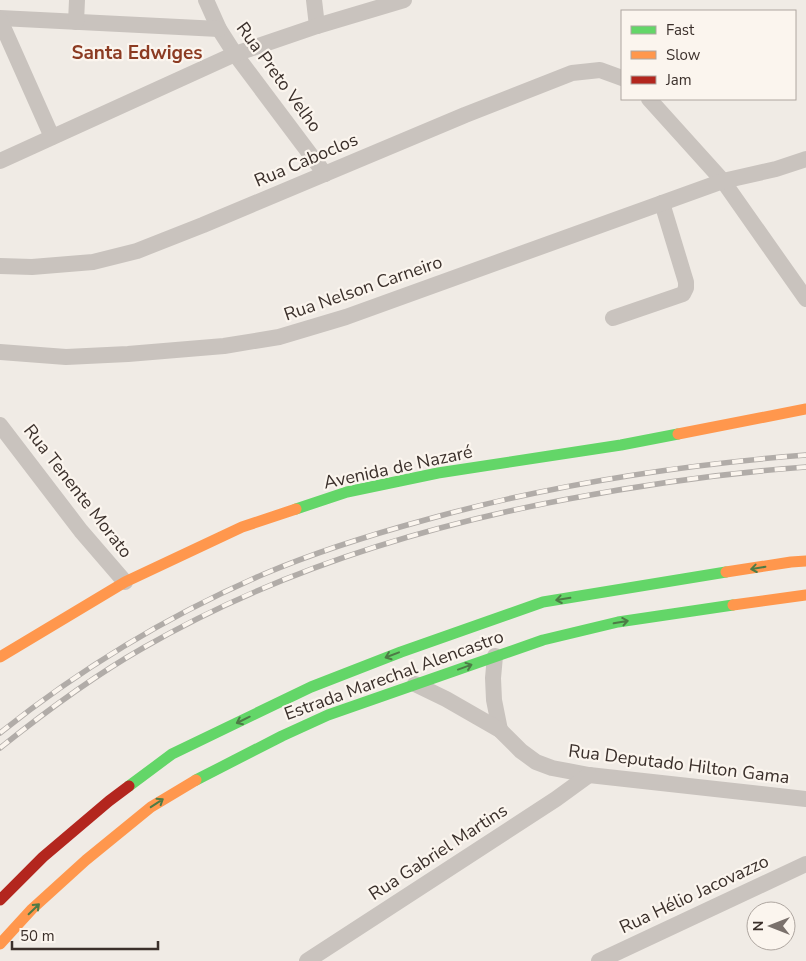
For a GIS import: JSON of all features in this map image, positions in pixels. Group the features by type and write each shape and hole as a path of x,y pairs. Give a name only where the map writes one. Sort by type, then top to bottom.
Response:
{"main road":[{"name":"Avenida de Nazaré","path":"0,657 125,582 242,527 347,492 438,473 621,445 806,409"},
{"name":"Estrada Marechal Alencastro","path":"0,900 43,857 108,801 172,754 311,687 411,648 543,602 806,561"},
{"name":"Estrada Marechal Alencastro","path":"0,944 32,909 86,860 151,807 203,775 328,715 543,640 618,622 806,595"},
{"path":"411,648 423,648 434,652"},
{"path":"423,682 439,664"}],"street":[{"path":"76,22 77,0"},
{"name":"Rua Preto Velho","path":"206,0 219,29 235,54 325,174"},
{"path":"314,0 317,26"},
{"path":"0,161 235,54 317,26 404,0"},
{"path":"52,137 0,19 219,29"},
{"name":"Rua Caboclos","path":"0,266 32,267 93,262 137,251 465,115 572,73 600,70 621,78"},
{"path":"650,100 723,181 806,299"},
{"name":"Rua Nelson Carneiro","path":"0,352 66,357 128,354 224,346 279,337 346,317 723,181 776,169 806,159"},
{"path":"613,318 683,294 686,288 686,282 662,203"},
{"name":"Rua Tenente Morato","path":"0,425 81,531 125,582"},
{"path":"495,656 494,700 500,730"},
{"name":"Rua Deputado Hilton Gama","path":"423,682 446,699 500,730 521,751 536,762 552,768 589,776 806,799"},
{"name":"Rua Gabriel Martins","path":"307,961 589,776"},
{"name":"Rua Hélio Jacovazzo","path":"599,961 806,864"}],"railway":[{"path":"0,733 30,709 94,665 160,625 264,574 323,551 425,520 519,496 614,478 710,464 806,455"},
{"path":"0,748 69,695 143,648 193,621 244,597 296,575 349,556 403,538 458,523 568,499 746,472 806,467"}],"traffic: fast":[{"path":"296,509 347,492 438,473 621,445 678,434"},
{"path":"129,786 172,754 311,687 401,652 543,602 726,572"},
{"path":"196,780 328,715 543,640 618,622 733,605"}],"traffic: slow":[{"path":"678,434 806,409"},
{"path":"0,657 125,582 242,527 296,509"},
{"path":"726,572 806,561"},
{"path":"733,605 806,595"},
{"path":"0,944 32,909 86,860 151,807 196,780"}],"traffic: jam":[{"path":"0,900 43,857 129,786"}],"district":[{"name":"Santa Edwiges","path":"137,52"}]}
